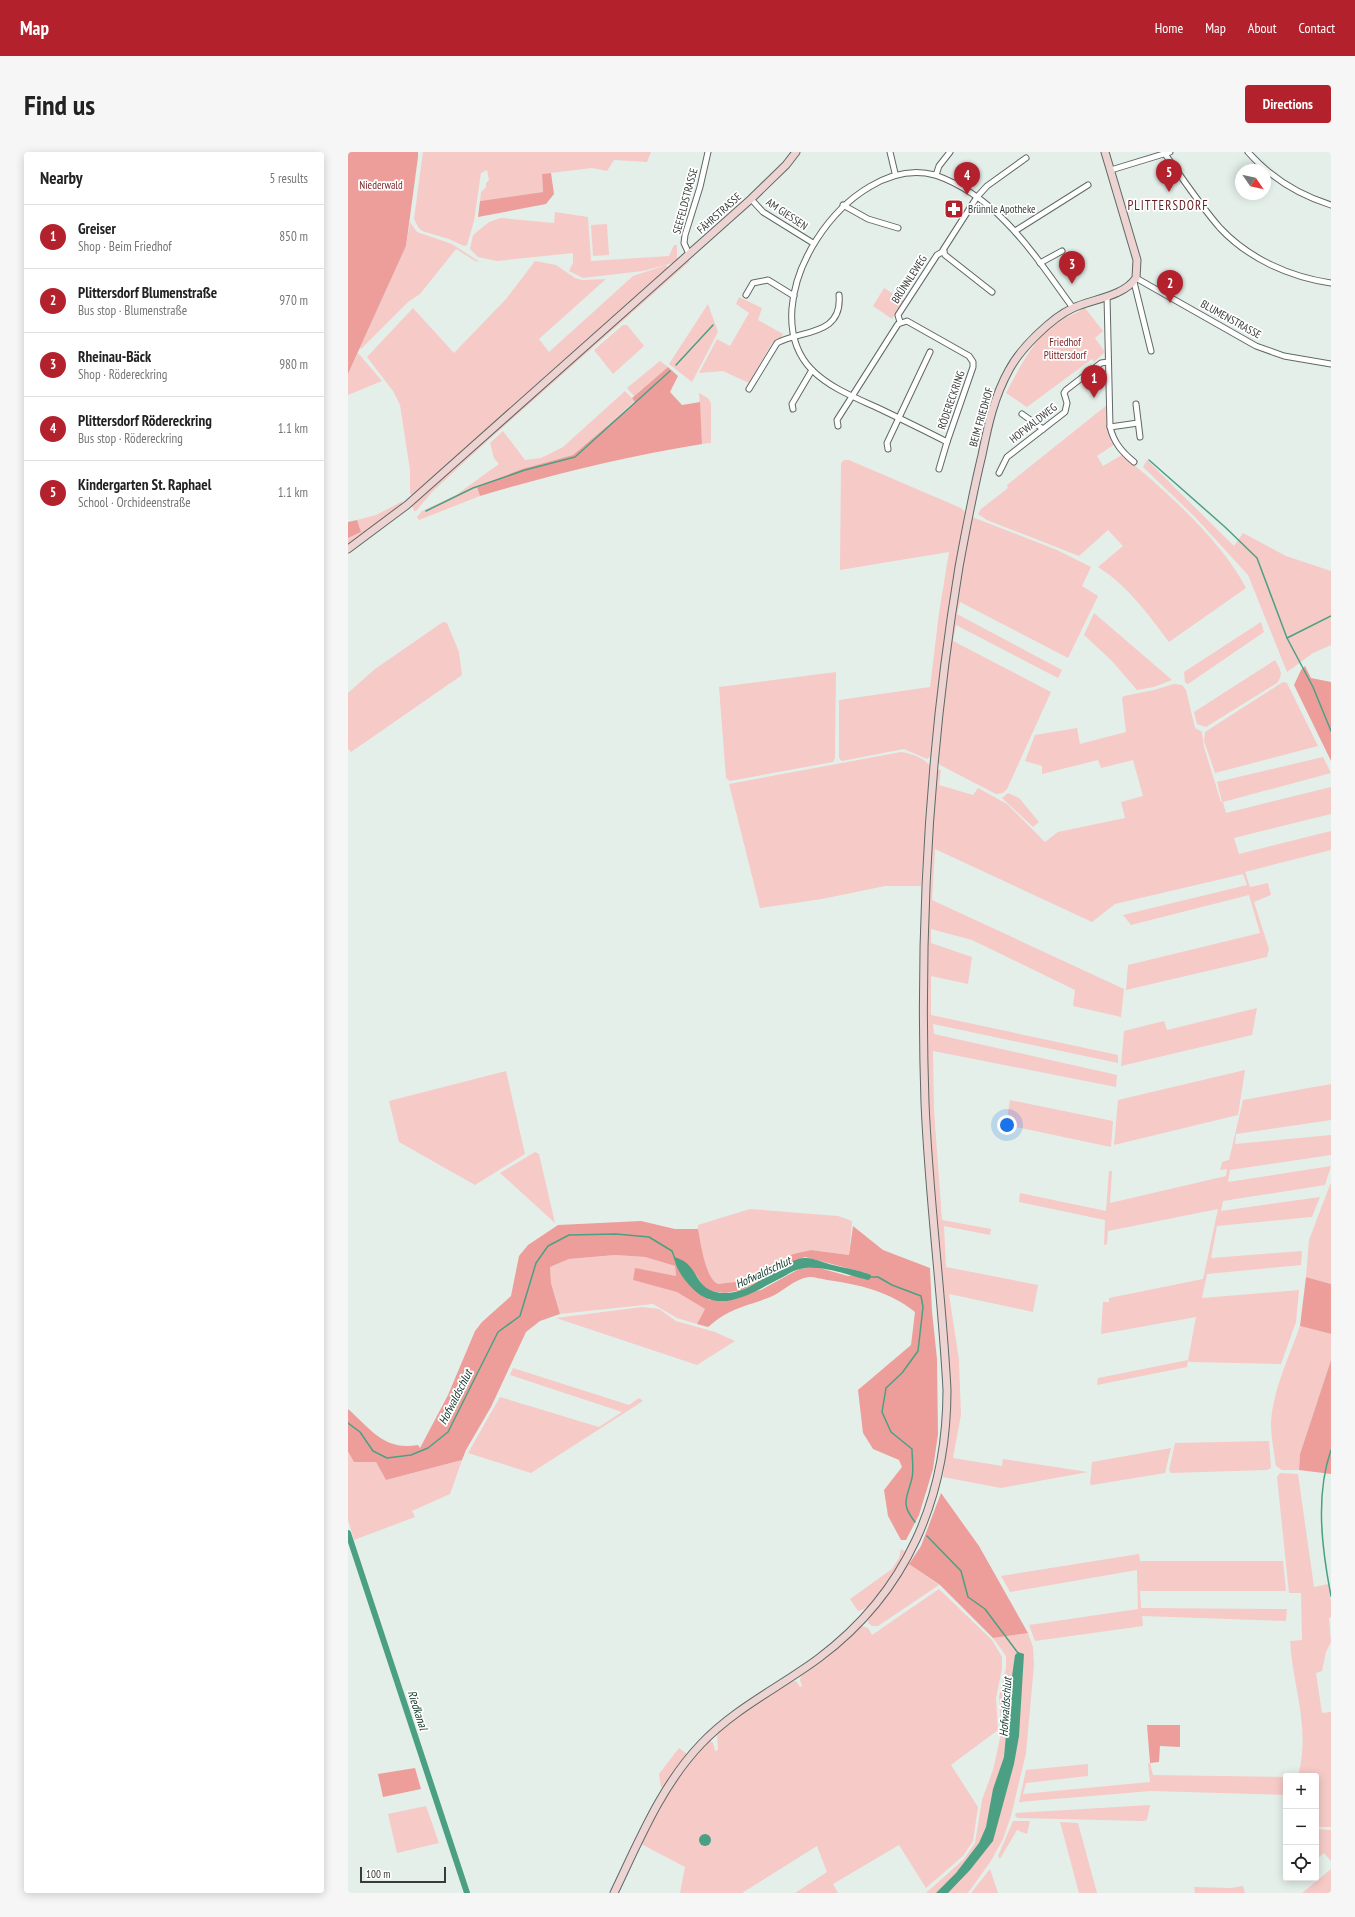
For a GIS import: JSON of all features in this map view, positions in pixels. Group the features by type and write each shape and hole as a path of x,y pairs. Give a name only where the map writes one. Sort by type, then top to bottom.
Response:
{"main road":[{"name":"FÄHRSTRASSE","path":"348,549 407,505 751,200 786,165 796,152"},
{"path":"1105,152 1137,260 1135,280"},
{"name":"BEIM FRIEDHOF","path":"614,1893 671,1782 702,1743 727,1721 819,1658 846,1636 874,1606 912,1550 936,1486 942,1460 947,1423 947,1390 926,1112 923,1006 925,934 934,764 938,717 952,612 967,523 996,396 1010,367 1026,348 1054,321 1073,308 1125,288 1135,280"}],"street":[{"name":"SEEFELDSTRASSE","path":"689,254 684,243 685,235 708,152"},
{"path":"890,152 895,173"},
{"path":"1248,152 1263,168 1291,188 1331,205"},
{"path":"936,175 947,153"},
{"path":"1111,170 1167,153 1220,228 1237,243 1254,256 1291,273 1311,280 1331,283"},
{"path":"977,197 987,186 1026,158"},
{"name":"RÖDERECKRING","path":"900,322 907,321 966,354 973,362 947,442 852,396 827,382 812,370 802,356 791,327 794,296 802,266 813,244 828,221 843,205 872,182 895,173 913,171 936,175 977,197 1004,218 1073,308"},
{"path":"1015,231 1088,185"},
{"name":"BRÜNNLEWEG","path":"900,322 898,315 937,255 944,251 945,245 977,197"},
{"name":"AM GIESSEN","path":"751,200 763,212 813,244"},
{"path":"843,205 868,219 898,228"},
{"path":"944,251 945,255 992,292"},
{"path":"1040,263 1062,251"},
{"path":"746,294 754,283 768,280 794,296"},
{"path":"1135,280 1151,352"},
{"name":"BLUMENSTRASSE","path":"1135,280 1256,346 1284,356 1331,364"},
{"path":"749,389 777,343 817,332 833,319 838,311 839,295"},
{"path":"1107,296 1110,427 1112,435 1121,450 1134,462"},
{"path":"838,426 838,420 852,396 900,322"},
{"path":"888,449 887,443 930,352"},
{"name":"HOFWALDWEG","path":"999,472 1007,457 1065,412 1067,403 1064,393 1066,390 1102,363 1108,362"},
{"path":"793,409 792,404 812,370"},
{"path":"1136,404 1140,437"},
{"path":"1022,414 1044,429"},
{"path":"1110,427 1138,423"},
{"path":"939,469 947,442"}],"green space":[{"name":"Niederwald","path":"348,152 418,152 418,157 406,246 348,374"},
{"path":"423,152 651,152 647,162 614,160 607,171 592,168 542,174 543,192 480,201 481,192 486,187 486,183 489,180 487,170 481,173 474,221 467,245 464,246 449,239 422,231 414,219"},
{"path":"551,173 554,194 546,204 478,217 480,201 543,192 542,174"},
{"path":"555,212 588,217 591,261 669,256 674,245 677,245 677,260 673,263 643,271 583,278 569,271 573,263 573,253 497,261 478,257 470,249 473,235 489,222 501,218 554,223"},
{"path":"410,222 417,232 452,244 478,261 477,262 456,249 420,294 408,302 361,349 360,348 406,246"},
{"path":"607,224 609,255 593,256 591,225"},
{"path":"687,260 690,261 484,444 432,492 416,511 414,511 412,505"},
{"path":"535,261 556,265 575,278 582,280 606,279 539,339 549,352 633,276 666,265 668,268 413,495 410,494 410,470 400,405 393,391 367,357 413,308 454,353 506,299"},
{"path":"884,288 904,301 892,319 873,306"},
{"path":"739,297 762,308 758,320 783,334 780,339 772,343 749,383 723,371 699,373 717,339 730,346 749,313 736,304"},
{"path":"708,304 718,332 692,382 669,364"},
{"name":"Friedhof Plittersdorf","path":"1085,308 1103,331 1095,338 1105,352 1094,362 1092,359 1027,407 1006,393 1028,353 1043,335 1060,321"},
{"path":"623,325 627,325 644,346 613,374 594,350"},
{"path":"358,353 382,381 348,395 348,374"},
{"path":"660,361 668,367 634,396 627,388"},
{"path":"668,367 678,376 670,392 682,405 700,402 702,444 591,466 480,496 477,487 522,469 573,455 635,402 632,398"},
{"path":"625,391 635,401 573,455 522,469 477,487 480,496 419,520 417,517 422,511 456,495 499,464 494,458 490,443 503,431 525,460 541,458 563,447"},
{"path":"699,393 708,398 711,403 711,443 702,444"},
{"path":"1107,405 1115,444 1097,456 1103,466 1122,455 1138,468 1173,499 1207,534 1235,570 1246,588 1169,642 1128,592 1098,567 1123,546 1108,530 1079,556 987,520 978,514 981,509 1008,488 1007,485"},
{"path":"844,460 849,460 961,508 965,512 948,612 930,757 927,759 904,749 842,761 839,758 839,700 930,687 939,613 949,552 840,570 841,463"},
{"path":"1147,460 1234,546 1243,533 1286,556 1331,571 1331,645 1313,653 1287,672 1248,575 1195,517 1143,467"},
{"path":"403,501 400,506 348,545 348,538 361,532 357,520 376,515"},
{"path":"972,517 1057,550 1091,567 1082,586 1098,596 1068,658 960,602 957,614 1062,670 1058,678 956,625 953,641 1051,692 1007,789 1003,793 996,794 940,765 937,761 957,600"},
{"path":"357,520 361,532 348,538 348,522"},
{"path":"1094,613 1172,680 1154,687 1137,690 1112,661 1084,635"},
{"path":"443,622 447,623 459,652 462,675 351,752 348,749 348,693 375,669"},
{"path":"1261,622 1264,632 1188,684 1185,682 1184,672"},
{"path":"1275,660 1281,674 1277,683 1206,727 1197,724 1194,712"},
{"path":"1305,666 1311,678 1331,682 1331,761 1294,685 1301,670"},
{"path":"836,672 835,758 833,762 730,781 726,778 719,687"},
{"path":"1283,682 1287,683 1318,746 1215,773 1204,741 1205,732"},
{"path":"1174,684 1182,685 1186,690 1195,728 1202,732 1204,747 1221,802 1217,782 1323,757 1331,773 1223,802 1226,813 1331,787 1331,814 1234,838 1239,854 1331,831 1331,850 1245,872 1250,887 1268,883 1271,895 1254,902 1269,949 1267,957 1126,990 1128,965 1260,933 1249,895 1131,925 1123,915 1247,885 1243,874 1115,904 1092,922 935,849 932,900 1124,989 1121,1017 1073,1006 1075,990 972,940 931,929 931,943 972,957 968,984 931,976 931,1015 1118,1055 1118,1063 933,1024 934,1034 1117,1075 1116,1087 933,1051 934,1110 942,1220 991,1229 990,1235 944,1226 946,1267 1038,1285 1033,1312 949,1294 959,1360 961,1415 953,1458 1002,1466 1003,1459 1088,1472 1001,1488 943,1477 950,1422 951,1395 932,1160 927,1042 928,926 936,770 941,770 939,785 973,795 978,788 1007,804 1045,842 1058,832 1125,818 1121,802 1143,796 1133,760 1101,768 1098,760 1042,774 1042,766 1025,761 1035,735 1077,728 1080,744 1126,732 1122,698 1124,696"},
{"path":"901,752 917,756 930,766 921,886 885,886 822,899 760,908 729,784"},
{"path":"1008,793 1019,798 1039,822 1033,827 1002,798"},
{"path":"1257,1008 1252,1035 1121,1066 1124,1031 1164,1021 1167,1030"},
{"path":"1245,1070 1238,1115 1114,1145 1118,1100"},
{"path":"506,1071 525,1154 475,1185 399,1142 389,1101"},
{"path":"1331,1084 1331,1120 1236,1134 1235,1144 1331,1135 1331,1155 1230,1170 1228,1182 1331,1166 1325,1185 1223,1201 1221,1211 1320,1197 1312,1217 1217,1226 1211,1258 1302,1251 1301,1265 1207,1274 1202,1298 1299,1290 1296,1322 1281,1364 1188,1361 1187,1367 1097,1385 1098,1378 1188,1360 1196,1317 1101,1334 1103,1302 1109,1302 1109,1298 1203,1279 1218,1209 1108,1231 1107,1244 1104,1245 1105,1220 1019,1202 1020,1193 1106,1211 1109,1171 1112,1171 1110,1203 1226,1176 1227,1169 1220,1170 1222,1162 1229,1160 1243,1100"},
{"path":"1010,1100 1113,1121 1111,1147 1006,1125"},
{"path":"535,1152 539,1154 555,1223 500,1173"},
{"path":"1331,1182 1331,1284 1306,1277 1309,1240"},
{"path":"750,1209 838,1216 852,1221 849,1255 811,1250 793,1254 751,1280 718,1284 710,1275 707,1268 702,1251 698,1225"},
{"path":"641,1221 675,1229 698,1229 707,1268 710,1275 718,1284 751,1280 793,1254 811,1250 849,1255 853,1226 883,1250 930,1268 932,1311 937,1359 938,1434 933,1469 919,1515 906,1540 901,1540 888,1516 884,1490 902,1467 899,1460 873,1449 863,1433 858,1390 911,1345 915,1312 895,1299 874,1290 814,1277 798,1280 773,1296 730,1312 708,1327 697,1324 705,1309 677,1292 633,1280 635,1268 676,1276 675,1266 645,1257 615,1255 569,1259 550,1267 551,1283 560,1314 540,1321 526,1332 491,1407 466,1450 462,1460 386,1480 376,1462 354,1462 348,1452 348,1409 371,1431 387,1442 406,1446 418,1445 420,1448 448,1395 475,1331 482,1322 511,1296 519,1256 528,1245 558,1225","holes":["805,1257 866,1273 848,1276 816,1267 799,1269 761,1290 709,1300 694,1271 704,1288 710,1291 725,1293 742,1290 760,1282 781,1267"]},
{"path":"615,1255 645,1257 675,1266 676,1276 635,1269 633,1280 677,1291 705,1309 697,1324 677,1318 653,1304 560,1314 551,1283 550,1267 569,1259"},
{"path":"1306,1277 1331,1284 1331,1334 1300,1326"},
{"path":"642,1307 659,1309 676,1321 715,1332 735,1341 697,1365 556,1318"},
{"path":"1300,1326 1331,1334 1331,1360 1300,1454 1299,1470 1282,1470 1276,1466 1271,1428 1272,1411 1278,1386"},
{"path":"1331,1360 1331,1474 1299,1470 1300,1454"},
{"path":"513,1368 629,1405 639,1398 643,1401 531,1473 468,1453 500,1397 599,1427 622,1412 510,1375"},
{"path":"1269,1441 1271,1468 1267,1470 1171,1473 1169,1470 1175,1443"},
{"path":"1171,1448 1165,1473 1092,1485 1090,1484 1092,1462"},
{"path":"348,1453 354,1462 376,1462 386,1480 462,1460 450,1494 412,1511 415,1517 354,1540 348,1520"},
{"path":"1280,1473 1298,1474 1314,1587 1328,1584 1331,1602 1331,1617 1329,1618 1331,1642 1326,1652 1322,1671 1316,1673 1322,1713 1331,1712 1331,1827 1319,1827 1319,1773 1299,1773 1302,1758 1302,1725 1290,1641 1302,1640 1301,1593 1289,1593 1277,1477"},
{"path":"941,1493 979,1546 1028,1633 993,1638 940,1585 909,1564 921,1546"},
{"path":"901,1549 906,1552 885,1586 871,1603 858,1611 850,1599 892,1569 899,1558"},
{"path":"1139,1554 1140,1561 1283,1561 1286,1591 1140,1591 1141,1608 1287,1609 1286,1621 1142,1616 1143,1626 1035,1641 1029,1625 1138,1609 1137,1570 1010,1592 1001,1576"},
{"path":"908,1563 939,1585 878,1626 872,1626 868,1623 869,1617"},
{"path":"939,1589 992,1640 1002,1657 1002,1669 996,1698 998,1730 951,1765 978,1807 973,1841 963,1856 926,1888 899,1845 833,1884 838,1893 795,1893 827,1872 817,1846 742,1893 680,1893 685,1867 641,1844 656,1815 679,1777 709,1740 713,1743 715,1751 718,1750 717,1734 755,1704 793,1681 796,1681 800,1687 802,1686 800,1680 801,1676 862,1626 868,1628 872,1635"},
{"path":"1028,1633 1033,1647 1034,1665 1026,1753 1011,1816 1003,1839 991,1861 968,1893 926,1893 964,1859 975,1843 982,1800 993,1770 1002,1729 999,1697 1006,1668 1006,1656 993,1638"},
{"path":"1147,1725 1180,1725 1180,1747 1160,1746 1159,1762 1150,1763"},
{"path":"679,1748 687,1754 663,1788 661,1787 659,1774"},
{"path":"1148,1763 1150,1763 1153,1775 1283,1777 1283,1795 1151,1791 1019,1802 1026,1770 1088,1764 1088,1776 1026,1783 1023,1794 1150,1782"},
{"path":"415,1768 421,1789 383,1797 378,1774"},
{"path":"1150,1805 1147,1820 1143,1821 1018,1818 1015,1816 1016,1813"},
{"path":"426,1806 439,1843 397,1853 388,1814"},
{"path":"1013,1821 1030,1821 1027,1834 1017,1830 1000,1859 998,1856"},
{"path":"1060,1822 1078,1823 1097,1893 1079,1893"},
{"path":"1319,1829 1331,1830 1331,1861 1324,1853 1319,1857"},
{"path":"990,1869 998,1893 971,1893"},
{"path":"1331,1869 1331,1893 1302,1893 1316,1881 1319,1881 1319,1879"},
{"path":"1243,1886 1245,1893 1195,1893 1194,1887 1231,1888"}],"shaded area":[{"path":"674,1257 683,1260 689,1265 706,1288 723,1293 731,1293 746,1288 780,1267 803,1258 812,1259 871,1275 870,1279 868,1280 825,1269 800,1269 791,1272 750,1294 727,1301 716,1301 705,1297 691,1287 679,1271"},
{"path":"1018,1652 1024,1654 1019,1736 1014,1764 993,1841 970,1870 948,1893 936,1893 956,1873 979,1843 986,1827 993,1789 1004,1757 1010,1690 1015,1655"},
{"path":"707,1834 710,1835 710,1845 703,1846 700,1845 699,1838 700,1835"}],"waterway":[{"path":"676,365 713,325"},
{"path":"426,511 473,488 525,470 575,457 670,371"},
{"path":"1149,460 1225,527 1257,558 1287,638 1313,687 1331,731"},
{"path":"1287,638 1331,616"},
{"name":"Hofwaldschlut","path":"348,1423 360,1432 373,1451 387,1458 411,1455 428,1448 448,1432 498,1332 520,1316 536,1263 548,1246 569,1235 616,1234 649,1237 672,1251 675,1259"},
{"name":"Hofwaldschlut","path":"869,1277 878,1277 892,1285 921,1296 923,1307 918,1351 902,1373 886,1388 882,1412 891,1432 912,1449 913,1475 906,1505 910,1516 915,1522"},
{"path":"1331,1450 1326,1468 1322,1504 1323,1541 1331,1596"},
{"name":"Riedkanal","path":"348,1533 467,1893"},
{"name":"Hofwaldschlut","path":"927,1536 961,1571 968,1597 985,1609 1018,1653"}],"place":[{"name":"Kindergarten St. Raphael","path":"1169,192"},
{"name":"Plittersdorf Rödereckring","path":"967,195"},
{"name":"Brünnle Apotheke","path":"954,209"},
{"name":"Rheinau-Bäck","path":"1072,284"},
{"name":"Plittersdorf Blumenstraße","path":"1170,303"},
{"name":"Greiser","path":"1094,398"}],"district":[{"name":"PLITTERSDORF","path":"1168,205"}]}
